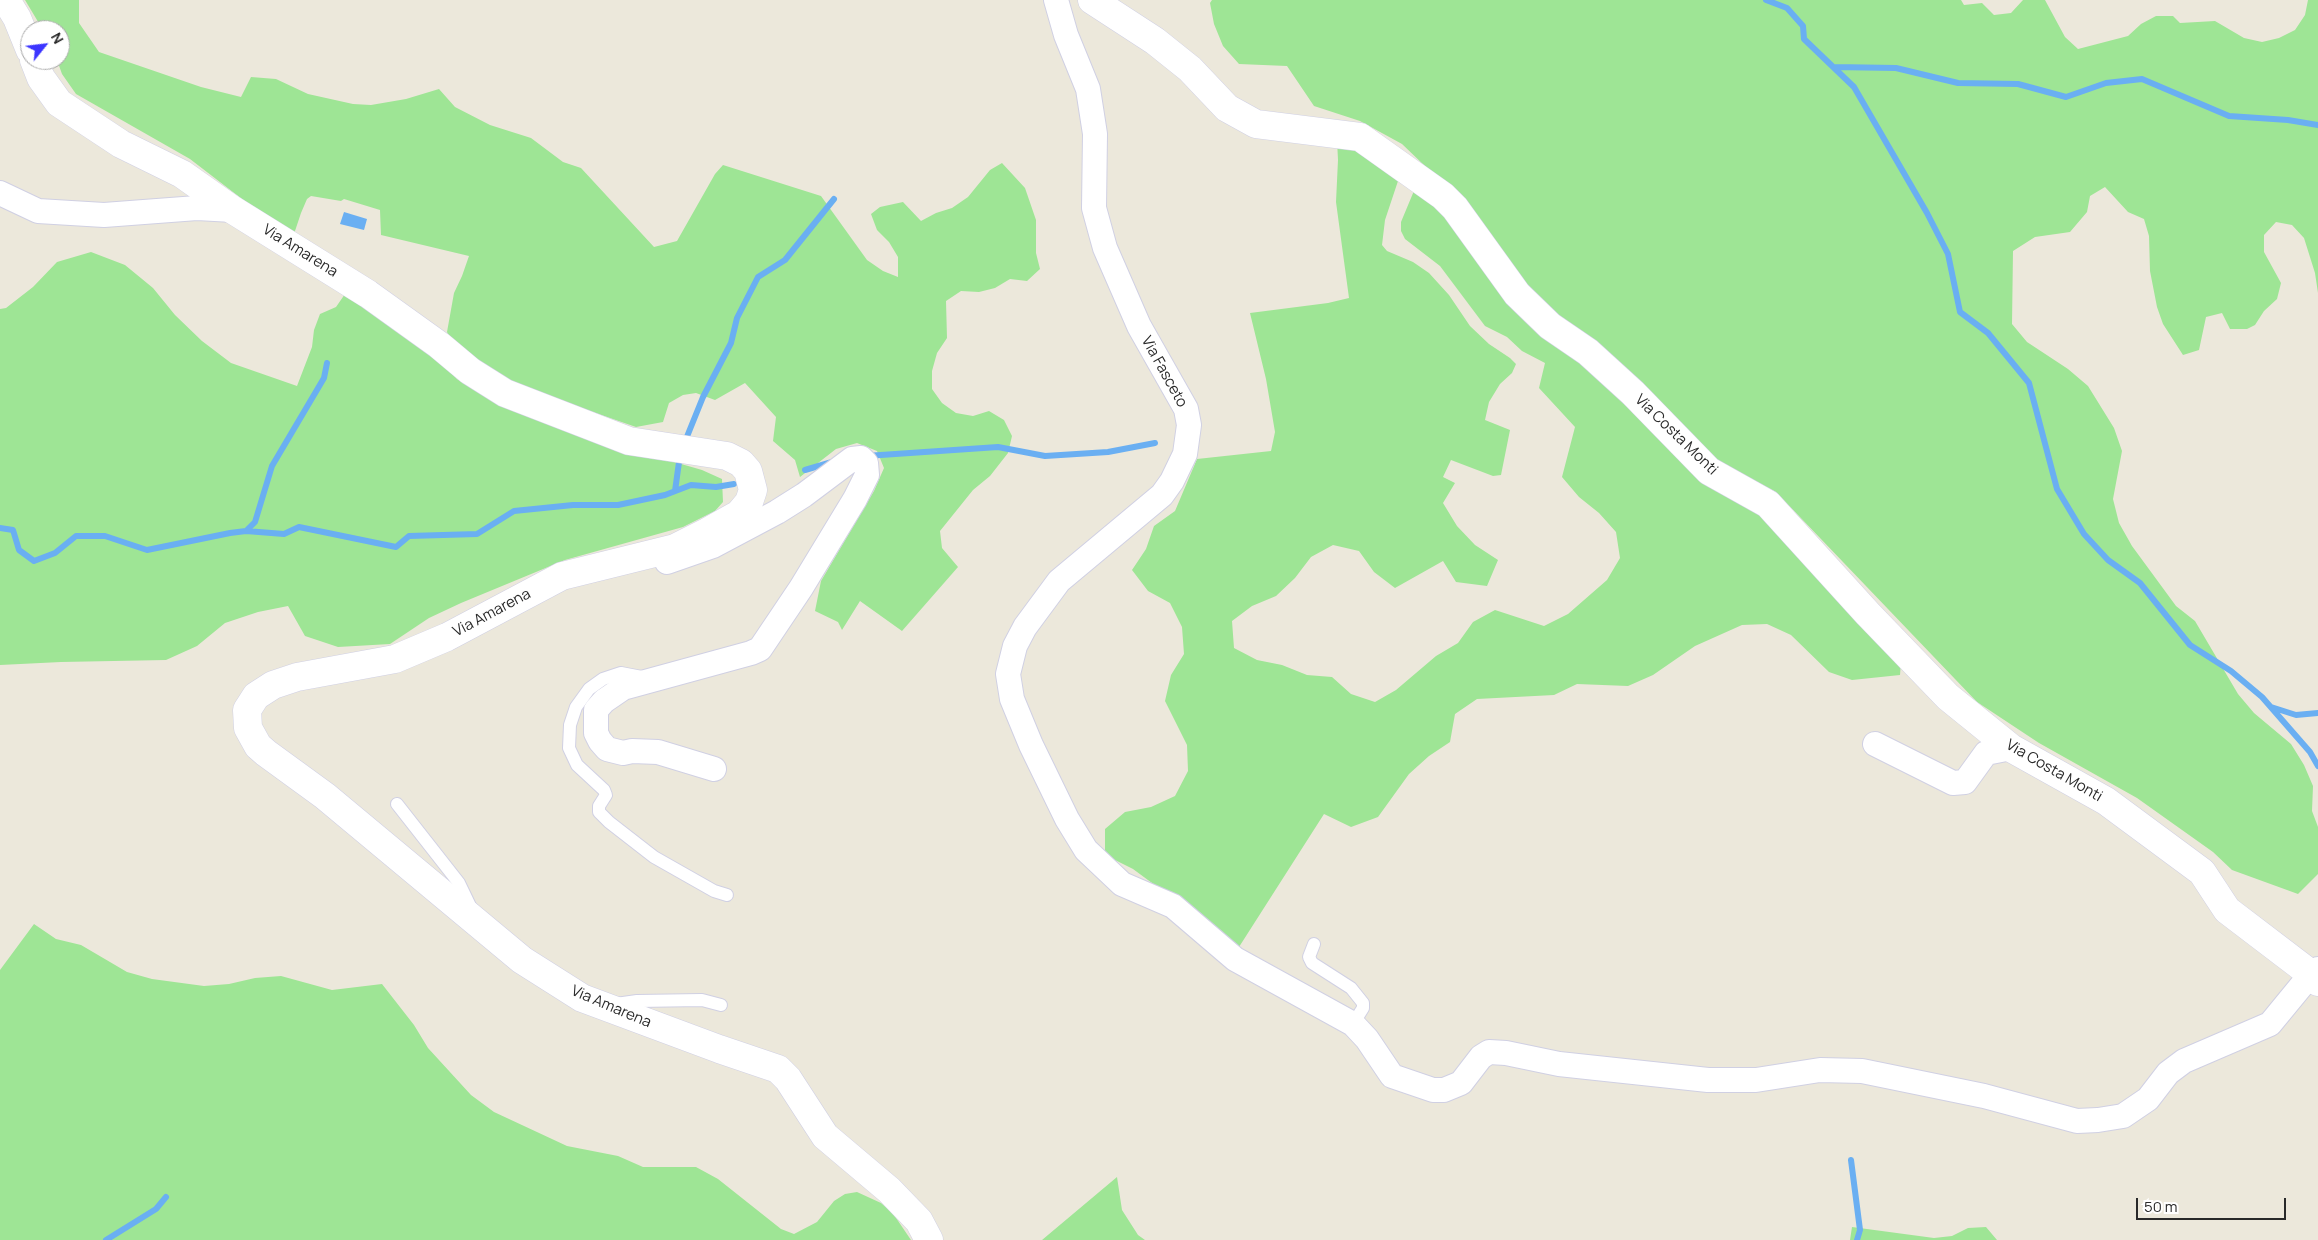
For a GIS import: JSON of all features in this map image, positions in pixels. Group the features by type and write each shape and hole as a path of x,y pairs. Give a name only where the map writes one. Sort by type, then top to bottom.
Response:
{"street":[{"path":"6,0 20,25"},
{"name":"Via Fasceto","path":"1056,0 1066,35 1088,90 1096,134 1094,208 1105,248 1139,326 1186,409 1189,425 1185,454 1180,468 1162,495 1059,581 1025,627 1015,646 1010,664 1009,687 1031,745 1067,819 1086,850 1122,884 1173,906 1235,959 1353,1024 1367,1038 1392,1076 1433,1090 1444,1090 1461,1083 1481,1057 1489,1052 1506,1053 1559,1064 1708,1080 1756,1080 1820,1070 1862,1071 1984,1096 2076,1121 2123,1116 2148,1099 2168,1073 2184,1061 2270,1024 2316,975"},
{"name":"Via Costa Monti","path":"1092,0 1155,41 1190,68 1228,108 1256,124 1360,137 1443,196 1455,208 1517,294 1550,326 1588,352 1633,393 1709,471 1768,504 1868,614 1948,697 2011,748 2106,801 2202,872 2227,910 2316,975"},
{"name":"Via Amarena","path":"38,70 41,78 59,103 121,144 182,174 232,210 368,294 439,345 470,371 505,394 629,441 727,456 741,463 748,471 753,485 752,496 739,514 724,524 675,548 562,576 448,637 396,659 296,677 278,683 264,690 247,710 248,728 258,746 325,796 522,960 582,998 778,1069 788,1079 825,1136 889,1190 919,1221 929,1240"},
{"path":"0,193 38,211 104,215 196,208 232,210"},
{"path":"634,558 641,564 666,563 713,546 804,495 852,459 861,458 866,463 867,475 855,499 801,588 760,649 744,656 652,680 615,692 596,710 595,722 600,742 614,752 658,752 714,769"},
{"path":"1875,744 1953,783 1965,782 1986,753 2011,748"}],"lane":[{"path":"652,680 638,674 621,673 603,680 589,689 576,706 570,724 570,748 577,765 604,790 606,795 599,806 599,812 609,822 661,861 714,891 727,895"},
{"path":"397,804 459,883 477,922"},
{"path":"1314,944 1309,957 1312,963 1351,988 1363,1003 1363,1008 1353,1024"},
{"path":"603,1006 637,1001 702,1000 720,1005"}],"green space":[{"path":"25,0 79,0 79,23 99,52 201,87 241,97 251,77 276,79 308,94 353,104 371,105 406,99 439,89 455,107 490,125 531,138 563,162 581,168 654,247 677,241 715,174 723,165 821,196 867,260 883,271 898,277 898,257 889,242 877,230 871,214 880,207 903,202 921,221 936,213 952,208 968,197 990,170 1002,163 1025,188 1036,220 1036,253 1040,269 1027,281 1010,279 995,288 979,292 961,291 946,301 947,338 937,353 932,371 932,389 942,403 956,413 973,416 989,411 1004,420 1012,436 1008,453 990,476 973,490 940,531 942,548 958,567 902,631 860,601 842,630 838,622 815,611 821,581 874,491 884,468 877,451 857,443 836,449 800,477 795,460 773,441 776,417 745,383 715,400 696,393 683,395 669,403 663,422 636,427 529,390 486,368 454,346 447,332 454,293 469,256 381,235 380,210 344,199 341,201 311,196 307,199 294,234 285,232 190,159 76,94 61,70 70,70 70,20 37,20"},
{"path":"1212,0 1961,0 1964,5 1982,3 1994,15 2011,13 2023,0 2045,0 2065,37 2078,49 2128,36 2141,24 2156,16 2173,16 2180,23 2215,21 2244,38 2262,42 2279,38 2295,30 2305,15 2308,0 2318,0 2318,293 2315,273 2304,238 2292,225 2276,222 2264,235 2264,252 2281,283 2277,299 2264,311 2255,325 2247,329 2230,329 2222,313 2206,317 2199,350 2183,355 2163,324 2157,307 2150,271 2149,236 2144,219 2128,212 2105,187 2090,196 2087,212 2070,232 2035,237 2013,251 2012,324 2027,342 2068,369 2088,386 2114,428 2122,451 2113,499 2119,523 2132,546 2176,606 2195,621 2238,694 2254,713 2291,744 2304,765 2313,786 2312,811 2318,827 2318,874 2298,894 2232,870 2213,852 2137,798 2039,743 1977,702 1776,492 1714,459 1552,319 1451,191 1402,144 1360,121 1314,106 1287,66 1239,64 1223,46 1214,24 1210,3"},
{"path":"1337,140 1362,144 1399,178 1385,220 1382,245 1387,251 1413,262 1429,273 1449,295 1470,326 1489,344 1516,364 1512,373 1500,384 1489,402 1485,420 1510,430 1501,475 1493,476 1451,460 1443,477 1455,483 1443,503 1457,526 1475,545 1498,560 1487,586 1456,582 1443,561 1395,588 1374,572 1359,551 1333,545 1311,557 1295,578 1276,596 1252,606 1232,621 1234,648 1257,660 1282,665 1307,675 1332,677 1351,694 1375,702 1396,690 1436,656 1458,643 1473,622 1495,610 1544,626 1568,614 1607,580 1620,558 1616,532 1599,513 1579,497 1562,477 1575,427 1539,388 1545,363 1522,351 1507,337 1485,326 1440,266 1405,239 1401,231 1401,222 1416,186 1579,357 1768,517 1901,662 1900,675 1852,680 1829,672 1791,635 1767,624 1742,625 1695,646 1653,675 1628,686 1577,684 1554,695 1477,699 1455,714 1450,742 1429,756 1409,774 1378,817 1351,827 1324,814 1239,947 1133,869 1105,855 1105,829 1125,812 1151,807 1175,796 1188,771 1187,745 1165,701 1171,675 1184,654 1182,627 1170,603 1148,591 1132,570 1146,549 1154,526 1175,511 1197,459 1271,451 1275,432 1266,379 1250,313 1328,303 1349,298 1336,202"},
{"path":"91,252 125,265 153,288 175,315 202,341 231,363 297,386 312,347 314,330 320,314 336,307 345,294 382,321 433,351 457,379 503,407 598,440 702,470 722,479 723,502 715,511 683,527 565,560 461,603 429,618 390,644 338,647 305,636 288,606 258,612 225,623 197,646 166,660 0,665 0,309 6,308 33,287 57,262"},
{"path":"34,924 56,939 81,945 127,972 152,979 204,986 281,976 332,990 382,984 414,1025 428,1048 471,1095 494,1112 567,1146 618,1156 643,1167 696,1167 718,1179 781,1229 794,1234 817,1222 834,1201 845,1194 857,1192 881,1203 892,1212 911,1240 0,1240 0,970"},
{"path":"1117,1177 1122,1210 1138,1235 1145,1240 1042,1240"},
{"path":"1852,1227 1934,1238 1952,1236 1968,1228 1986,1227 1997,1240 1850,1240"}],"water":[{"path":"344,212 367,219 364,230 340,224"}],"waterway":[{"path":"1766,0 1787,8 1803,26 1804,39 1854,87 1927,213 1948,254 1960,312 1988,333 2029,383 2057,489 2084,534 2108,560 2140,583 2190,645 2231,671 2262,697 2310,752 2318,766"},
{"path":"1834,67 1896,68 1958,83 2018,84 2066,97 2106,83 2142,79 2229,116 2288,120 2318,125"},
{"path":"684,444 703,397 731,343 737,318 758,277 785,260 834,199"},
{"path":"246,531 255,522 272,466 324,378 327,363"},
{"path":"866,456 998,447 1045,456 1108,452 1155,443"},
{"path":"675,491 680,455"},
{"path":"805,470 832,462"},
{"path":"0,528 13,530 19,550 34,561 55,553 76,536 105,536 147,550 246,531 284,534 299,527 396,547 409,536 477,534 514,511 573,505 618,505 665,495 691,485 716,487 734,484"},
{"path":"2271,707 2296,715 2318,713"},
{"path":"1851,1160 1860,1230 1857,1240"},
{"path":"106,1240 156,1209 166,1197"}]}
